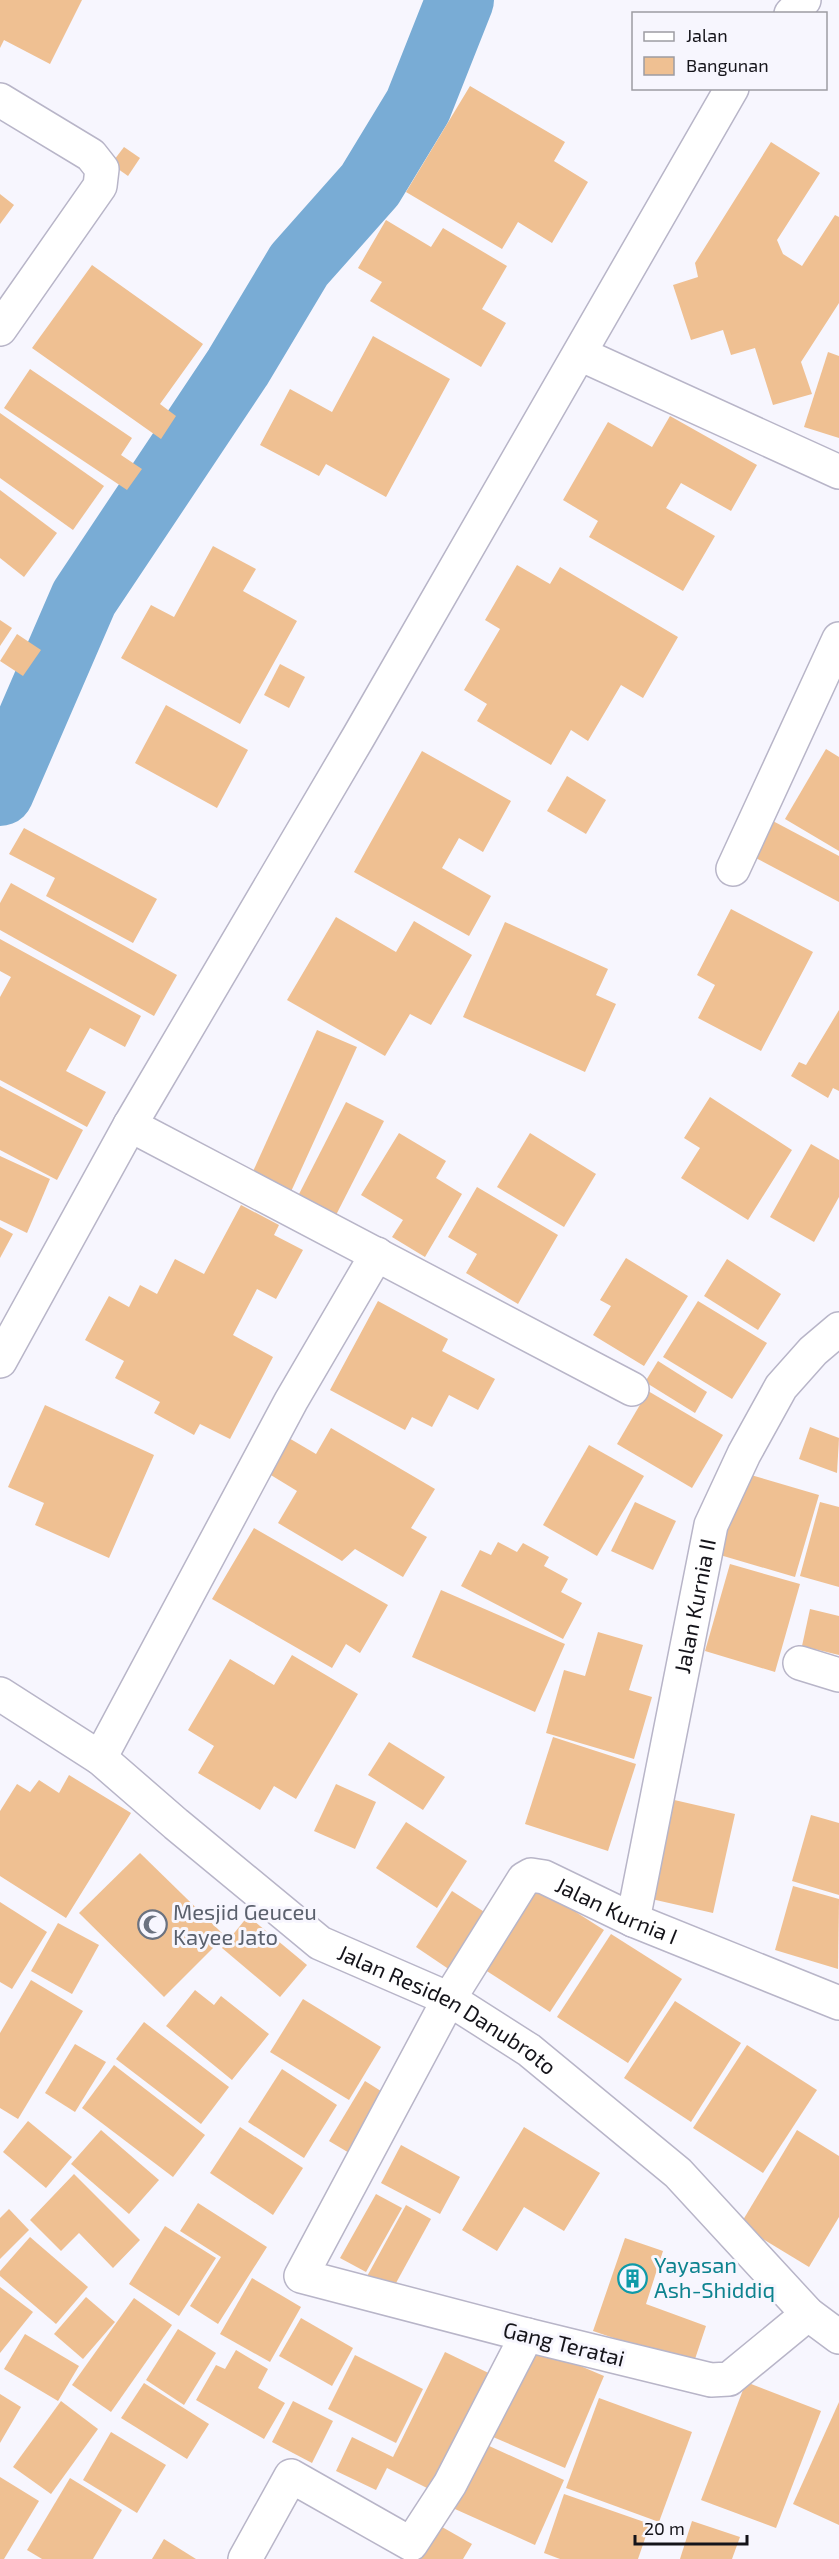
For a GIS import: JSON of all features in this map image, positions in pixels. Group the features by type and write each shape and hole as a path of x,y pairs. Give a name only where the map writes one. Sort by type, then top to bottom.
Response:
{"street":[{"path":"793,12 804,0"},
{"path":"0,1361 130,1125 580,354 731,90"},
{"path":"0,100 91,154 99,162 102,177 100,186 0,329"},
{"path":"580,354 839,472"},
{"path":"733,869 839,639"},
{"path":"130,1125 632,1389"},
{"path":"100,1758 291,1401 377,1254"},
{"name":"Jalan Kurnia II","path":"633,1920 711,1525 744,1454 781,1387 813,1351 839,1329"},
{"path":"800,1663 839,1675"},
{"name":"Jalan Residen Danubroto","path":"0,1694 100,1758 320,1943 449,1999 530,2050 678,2173 808,2314 839,2337"},
{"name":"Jalan Kurnia I","path":"449,1999 524,1879 531,1875 544,1877 633,1920 839,2003"},
{"name":"Gang Teratai","path":"449,1999 301,2276 711,2380 729,2379 808,2314"},
{"path":"245,2559 291,2476 411,2544 450,2484 527,2335"}],"building":[{"path":"0,0 82,0 50,64 4,40 0,48"},
{"path":"470,86 565,142 554,161 588,182 552,243 518,222 502,249 406,192"},
{"path":"771,142 820,173 777,240 783,254 802,266 835,215 839,217 839,303 801,362 812,394 773,405 755,348 731,355 723,330 691,340 673,285 698,277 695,263"},
{"path":"124,147 140,158 128,176 111,164"},
{"path":"0,194 14,205 0,224"},
{"path":"386,220 431,247 443,228 507,266 482,309 506,323 481,367 370,301 382,282 358,268"},
{"path":"92,265 203,344 160,404 176,416 161,439 32,348"},
{"path":"373,336 450,379 386,497 326,464 319,476 260,445 290,389 332,412"},
{"path":"828,352 839,356 839,438 804,427"},
{"path":"30,369 132,438 121,455 142,469 127,490 4,408"},
{"path":"0,413 104,486 73,530 0,478"},
{"path":"670,416 757,465 731,511 681,483 666,508 715,536 683,591 589,537 598,521 563,500 608,422 652,447"},
{"path":"0,490 57,533 24,577 0,558"},
{"path":"213,546 256,569 243,591 297,621 240,724 121,658 151,605 174,617"},
{"path":"517,565 550,584 560,567 678,637 643,698 621,685 588,741 571,730 551,765 477,721 487,704 464,690 500,629 485,620"},
{"path":"0,620 12,628 0,646"},
{"path":"17,634 41,650 23,676 0,661"},
{"path":"280,664 305,677 289,708 264,695"},
{"path":"166,705 248,750 217,808 135,763"},
{"path":"826,749 839,757 839,851 785,819"},
{"path":"422,751 511,801 483,852 459,838 442,868 491,896 469,936 354,872"},
{"path":"567,776 606,800 586,834 547,811"},
{"path":"771,820 839,856 839,902 752,856"},
{"path":"24,828 157,899 133,943 46,896 55,878 9,854"},
{"path":"11,883 177,975 154,1016 0,930 0,903"},
{"path":"731,909 813,952 761,1051 698,1018 715,985 697,975"},
{"path":"336,917 396,952 414,921 472,955 431,1025 410,1014 385,1056 287,1000"},
{"path":"505,922 608,969 596,995 616,1004 585,1072 463,1017"},
{"path":"0,939 141,1016 125,1047 90,1028 66,1071 106,1092 87,1127 0,1080 0,997 11,977 0,971"},
{"path":"839,1010 839,1091 833,1088 828,1098 791,1076 799,1062 806,1065"},
{"path":"317,1030 357,1047 289,1196 250,1178"},
{"path":"0,1086 83,1130 57,1180 0,1150"},
{"path":"710,1097 792,1150 748,1220 681,1178 700,1148 684,1138"},
{"path":"346,1102 384,1121 336,1215 298,1196"},
{"path":"399,1133 446,1161 436,1178 462,1194 425,1257 392,1237 403,1220 361,1195"},
{"path":"530,1133 596,1174 564,1227 497,1187"},
{"path":"811,1144 839,1160 839,1197 814,1242 770,1217"},
{"path":"0,1156 50,1179 27,1233 0,1220"},
{"path":"477,1187 558,1235 518,1304 466,1273 477,1254 448,1237"},
{"path":"241,1205 279,1225 274,1235 303,1250 276,1299 257,1289 233,1335 273,1357 230,1439 200,1424 194,1435 154,1413 160,1402 115,1378 124,1361 85,1340 109,1296 129,1307 140,1285 157,1294 175,1259 204,1274"},
{"path":"0,1227 13,1234 0,1258"},
{"path":"626,1258 688,1296 644,1366 593,1335 611,1306 600,1300"},
{"path":"727,1259 781,1294 758,1330 704,1296"},
{"path":"378,1301 448,1339 442,1351 495,1379 478,1410 449,1395 432,1427 412,1417 405,1430 330,1390"},
{"path":"698,1301 767,1343 732,1399 663,1357"},
{"path":"658,1361 707,1392 695,1413 645,1382"},
{"path":"648,1391 723,1435 692,1488 617,1444"},
{"path":"45,1405 154,1455 109,1558 35,1525 44,1503 8,1487"},
{"path":"810,1427 839,1438 837,1473 799,1459"},
{"path":"331,1428 435,1489 411,1528 427,1537 403,1577 355,1549 342,1561 278,1523 297,1491 261,1469 282,1434 316,1454"},
{"path":"589,1445 644,1476 597,1556 543,1525"},
{"path":"744,1473 819,1495 795,1577 720,1555"},
{"path":"635,1502 676,1521 653,1570 611,1551"},
{"path":"820,1502 839,1507 839,1587 800,1576"},
{"path":"254,1528 388,1605 360,1653 346,1644 332,1668 212,1599"},
{"path":"498,1542 517,1552 523,1543 549,1557 544,1566 568,1579 561,1592 582,1603 563,1639 461,1586 480,1550 491,1555"},
{"path":"730,1564 800,1584 775,1672 705,1651"},
{"path":"441,1590 565,1644 535,1712 412,1657"},
{"path":"810,1609 839,1616 839,1655 802,1646"},
{"path":"598,1632 643,1645 629,1690 652,1697 634,1759 546,1733 564,1670 585,1676"},
{"path":"292,1655 358,1694 296,1799 274,1786 260,1810 198,1773 214,1746 188,1730 230,1659 274,1685"},
{"path":"553,1737 636,1764 608,1851 525,1824"},
{"path":"389,1742 445,1777 423,1810 368,1775"},
{"path":"69,1775 131,1813 66,1918 0,1876 0,1811 17,1784 30,1792 39,1780 59,1793"},
{"path":"336,1784 376,1802 355,1849 314,1831"},
{"path":"670,1799 735,1814 713,1913 647,1898"},
{"path":"811,1815 839,1823 839,1895 792,1881"},
{"path":"406,1822 467,1861 437,1908 376,1868"},
{"name":"Mesjid Geuceu Kayee Jato","path":"140,1853 225,1936 164,1997 79,1913"},
{"path":"532,1884 604,1930 550,2012 479,1966"},
{"path":"793,1886 839,1899 838,1969 775,1950"},
{"path":"452,1891 489,1915 453,1972 416,1947"},
{"path":"0,1902 47,1932 12,1989 0,1982"},
{"path":"248,1916 307,1965 280,1997 222,1948"},
{"path":"58,1923 99,1945 72,1994 31,1971"},
{"path":"611,1934 682,1979 628,2063 557,2017"},
{"path":"31,1980 83,2011 18,2119 0,2108 0,2033"},
{"path":"195,1990 214,2005 221,1996 269,2034 232,2080 166,2026"},
{"path":"303,1999 381,2047 349,2100 270,2052"},
{"path":"675,2001 741,2043 691,2122 624,2078"},
{"path":"144,2022 229,2087 201,2124 116,2059"},
{"path":"75,2044 106,2062 75,2112 45,2093"},
{"path":"747,2045 817,2090 763,2173 693,2128"},
{"path":"114,2065 205,2135 173,2177 82,2108"},
{"path":"282,2069 337,2105 304,2158 248,2122"},
{"path":"365,2081 392,2098 356,2157 329,2141"},
{"path":"28,2121 72,2157 46,2188 3,2152"},
{"path":"240,2127 303,2168 273,2215 210,2173"},
{"path":"524,2127 600,2173 564,2231 524,2207 497,2251 462,2230"},
{"path":"101,2130 159,2180 129,2214 71,2164"},
{"path":"797,2130 839,2156 839,2217 809,2267 740,2225"},
{"path":"401,2145 460,2177 440,2214 381,2183"},
{"path":"74,2174 140,2240 113,2268 79,2233 61,2251 30,2220"},
{"path":"376,2194 402,2208 366,2272 340,2258"},
{"path":"198,2203 267,2247 218,2324 190,2306 221,2257 180,2231"},
{"path":"406,2205 431,2219 390,2294 365,2280"},
{"path":"9,2209 29,2230 0,2259 0,2218"},
{"path":"165,2226 216,2258 179,2316 129,2284"},
{"path":"30,2237 88,2287 56,2324 0,2276 0,2271"},
{"name":"Yayasan Ash-Shiddiq","path":"625,2238 663,2251 646,2304 706,2326 693,2365 593,2331"},
{"path":"252,2278 301,2307 270,2362 220,2334"},
{"path":"0,2287 33,2312 0,2353"},
{"path":"86,2297 115,2322 83,2359 54,2334"},
{"path":"134,2298 172,2325 111,2412 72,2385"},
{"path":"301,2318 353,2348 332,2386 279,2356"},
{"path":"178,2329 216,2353 184,2405 146,2380"},
{"path":"25,2334 79,2366 58,2401 4,2369"},
{"path":"531,2345 604,2376 565,2468 493,2437"},
{"path":"236,2350 268,2369 258,2388 285,2403 264,2439 196,2400 216,2365 225,2369"},
{"path":"445,2352 501,2379 443,2496 387,2468 376,2490 336,2471 352,2437 393,2457"},
{"path":"355,2355 423,2389 396,2443 328,2409"},
{"path":"746,2382 821,2411 776,2528 701,2500"},
{"path":"144,2383 209,2424 187,2459 121,2418"},
{"path":"0,2394 21,2407 0,2443"},
{"path":"599,2398 692,2432 659,2522 566,2488"},
{"path":"61,2401 98,2429 51,2494 13,2467"},
{"path":"293,2401 333,2421 312,2463 272,2442"},
{"path":"839,2402 839,2525 793,2504"},
{"path":"111,2432 166,2465 137,2513 83,2480"},
{"path":"476,2440 564,2480 535,2545 446,2505"},
{"path":"0,2477 39,2501 4,2559 0,2559"},
{"path":"70,2478 122,2510 93,2559 42,2559 27,2550"},
{"path":"564,2494 650,2524 638,2559 560,2559 544,2553"},
{"path":"428,2519 472,2544 463,2559 404,2559"},
{"path":"692,2521 740,2537 732,2559 680,2559"},
{"path":"164,2539 196,2559 152,2559"}],"waterway":[{"path":"0,792 84,598 238,367 299,265 370,185 418,106 460,0"}],"place":[{"name":"Mesjid Geuceu Kayee Jato","path":"152,1925"},
{"name":"Yayasan Ash-Shiddiq","path":"633,2278"}]}
